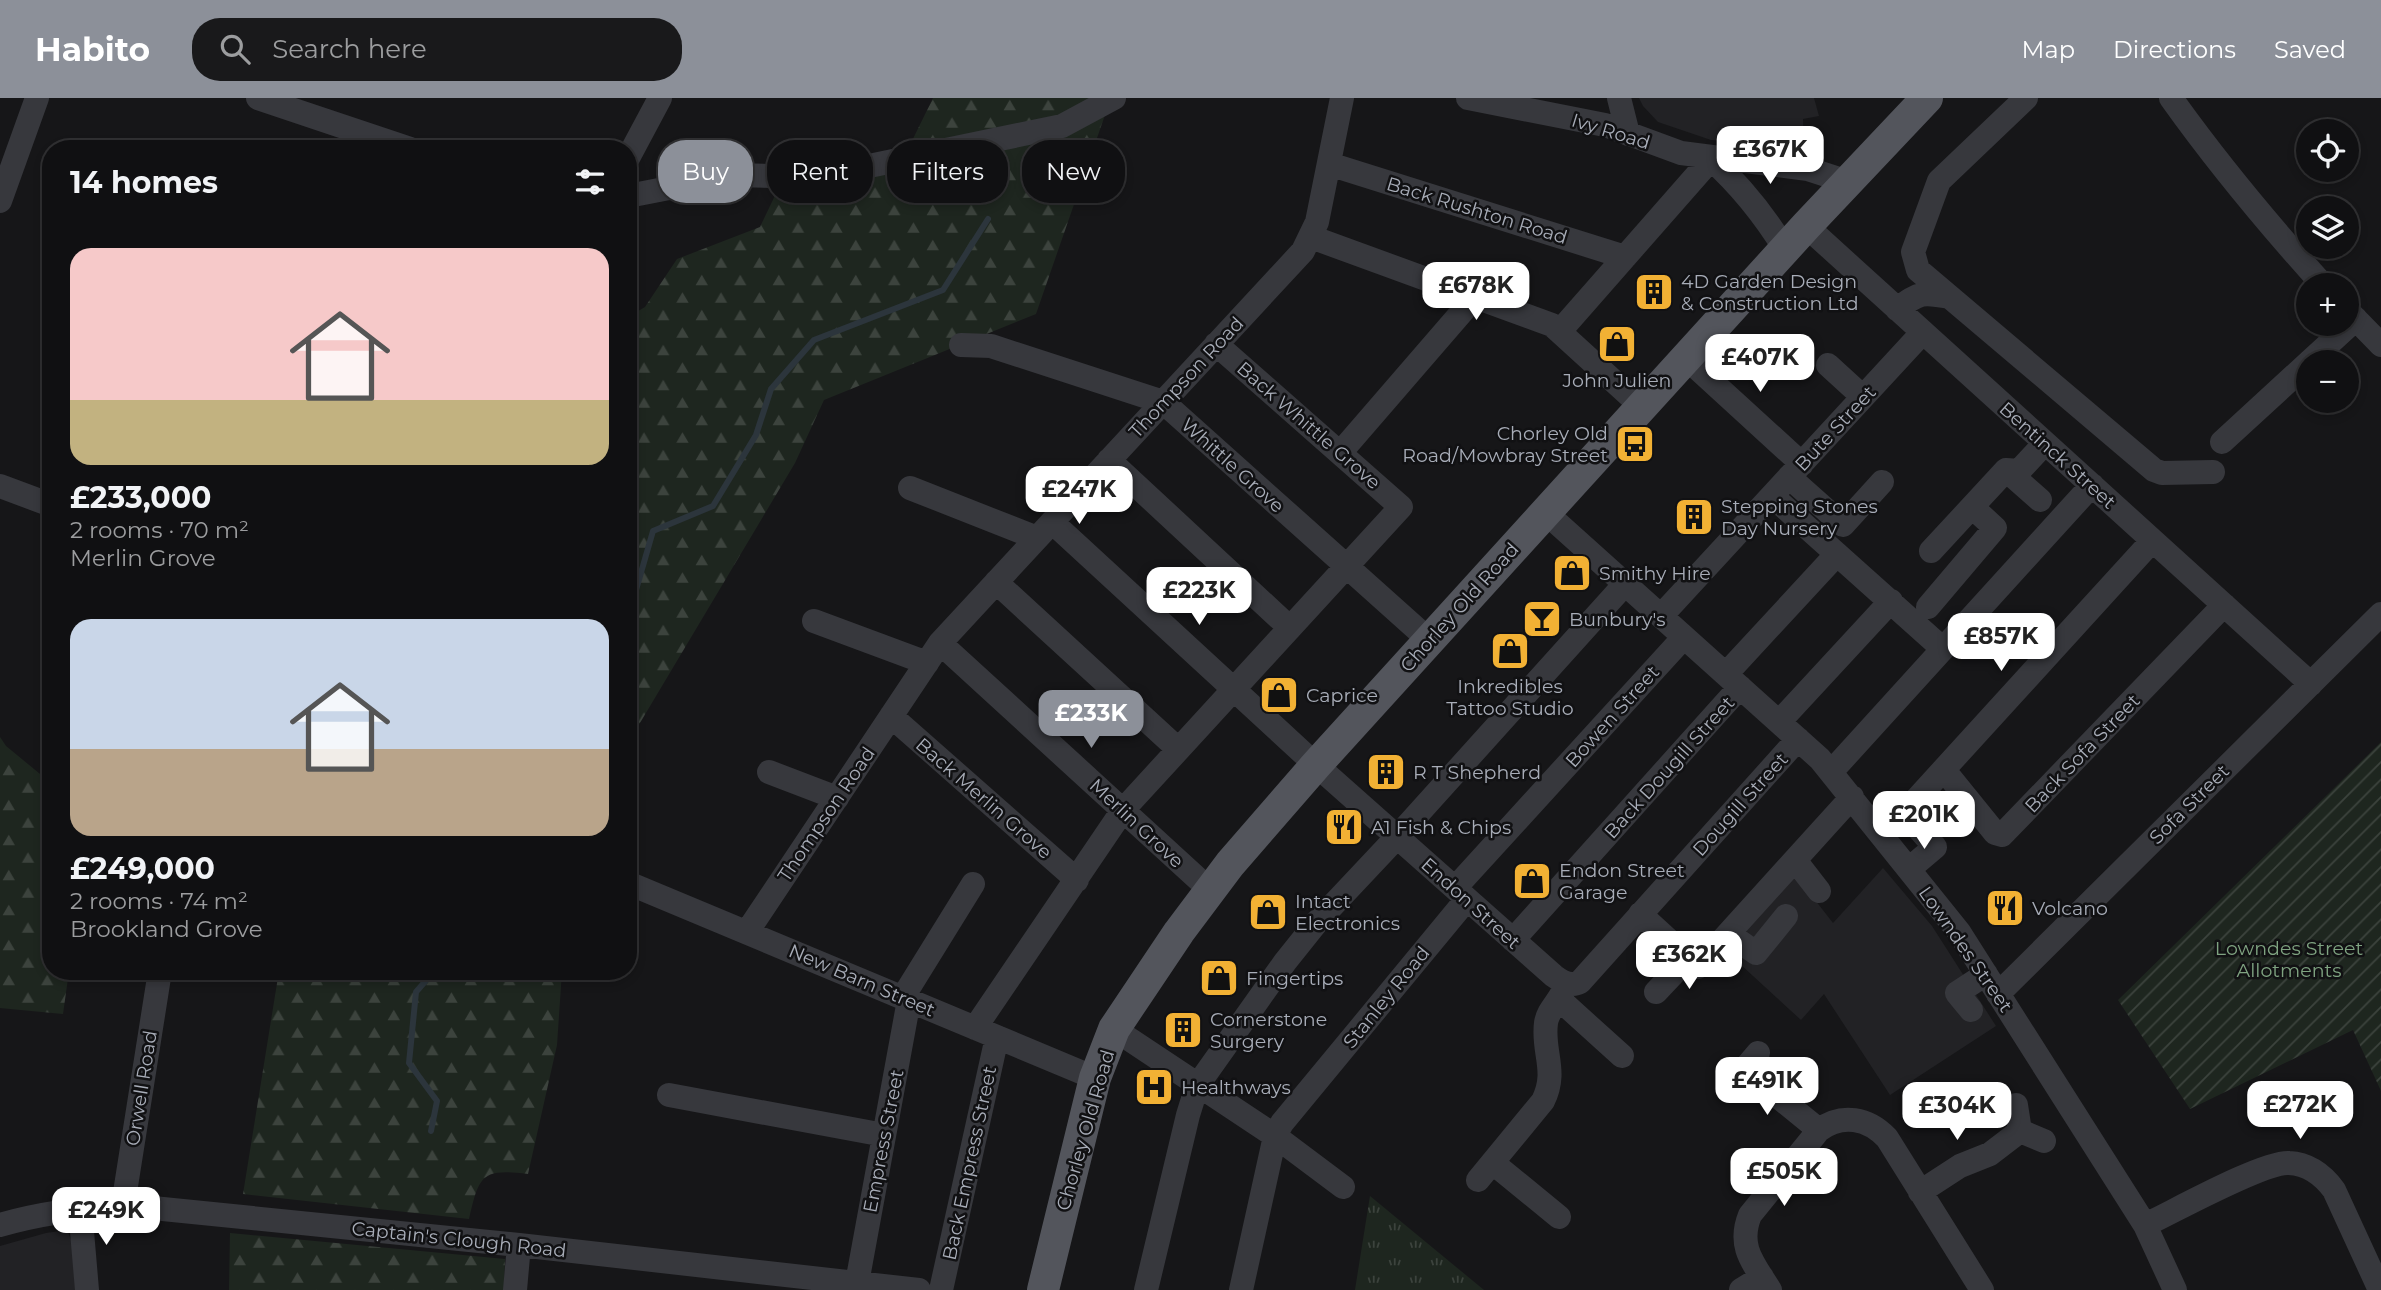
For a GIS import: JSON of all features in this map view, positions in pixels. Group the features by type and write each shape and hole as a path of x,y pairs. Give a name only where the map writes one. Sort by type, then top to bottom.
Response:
{"main road":[{"name":"Chorley Old Road","path":"1043,1290 1096,1078 1114,1029 1155,965 1210,890 1316,765 1429,640 1796,237 1927,98"}],"street":[{"path":"0,201 37,98"},
{"path":"258,98 383,140"},
{"path":"637,141 660,98"},
{"path":"637,194 736,175 816,177 1062,125 1114,98"},
{"name":"Thompson Road","path":"747,932 940,643 1303,251 1317,222 1342,98"},
{"name":"Ivy Road","path":"1468,98 1586,121 1668,150 1711,159 1808,169 1848,182"},
{"path":"1619,98 1628,134"},
{"path":"2026,98 1939,181 1913,253 1918,270 2154,470 2162,473 2213,472"},
{"path":"2171,98 2204,146 2312,273"},
{"path":"1560,331 1711,159 1741,186 1765,216 1796,237"},
{"name":"Back Rushton Road","path":"1329,164 1625,257"},
{"path":"1311,237 1541,321 1560,331 1642,407"},
{"name":"Bentinck Street","path":"1796,237 1897,309 2311,684"},
{"path":"1897,309 1916,295 1929,293 1950,297"},
{"path":"1340,453 1474,298"},
{"path":"2359,321 2380,341"},
{"name":"Bute Street","path":"1661,616 1923,332"},
{"path":"2319,350 2331,336"},
{"name":"Back Whittle Grove","path":"1216,344 1401,507 1346,568"},
{"name":"Whittle Grove","path":"961,345 991,346 1163,402 1429,640"},
{"path":"1686,358 1796,470 1843,525 1882,482"},
{"path":"1828,365 1863,397"},
{"path":"2222,442 2296,373"},
{"path":"2006,470 2019,471 2045,443"},
{"path":"1110,460 1290,628"},
{"path":"2006,470 2040,500"},
{"path":"1931,551 2006,470"},
{"path":"1831,772 2092,485"},
{"path":"0,486 42,502"},
{"path":"911,488 1044,530"},
{"path":"1772,496 1943,649"},
{"path":"1928,607 1996,528 1972,507"},
{"name":"Lowndes Street","path":"1545,512 1798,739 1831,772 1950,919 2145,1225 2168,1288"},
{"name":"Endon Street","path":"1044,530 1234,689 1554,976 1563,991 1622,1056"},
{"path":"1883,836 2152,541"},
{"name":"Back Dougill Street","path":"1513,940 1837,554"},
{"path":"986,1032 1077,880 1123,810 1346,568"},
{"path":"996,582 1178,749"},
{"path":"1146,1290 1197,1086 1309,932 1625,584"},
{"path":"1779,722 1891,601"},
{"name":"Back Sofa Street","path":"1944,770 1995,833 2003,835 2224,605"},
{"name":"Sofa Street","path":"1971,1010 1957,993 1992,984 2311,684 2381,614"},
{"path":"814,621 926,663"},
{"name":"Bowen Street","path":"1461,894 1684,637"},
{"name":"Merlin Grove","path":"940,643 1210,890"},
{"name":"Back Merlin Grove","path":"891,716 1077,880"},
{"name":"Dougill Street","path":"1563,991 1580,982 1798,739"},
{"path":"769,772 836,798"},
{"path":"1640,915 1698,967 1852,797"},
{"path":"1909,869 1935,847 1918,828"},
{"path":"1795,860 1819,891"},
{"path":"906,999 973,884"},
{"name":"New Barn Street","path":"637,887 1096,1078"},
{"name":"Stanley Road","path":"1241,1290 1275,1136 1282,1123 1461,894"},
{"path":"1729,933 1756,953 1786,916"},
{"path":"1656,992 1688,958"},
{"name":"Orwell Road","path":"123,1205 159,980"},
{"path":"1559,1217 1540,1189 1485,1172 1543,1101 1548,1090 1550,1067 1546,1021 1563,991"},
{"name":"Empress Street","path":"852,1285 884,1135 906,999"},
{"path":"1114,1029 1275,1136 1343,1187"},
{"name":"Back Empress Street","path":"941,1290 986,1032"},
{"path":"1744,1069 1819,1130"},
{"path":"669,1095 884,1135"},
{"path":"2016,1105 2020,1131"},
{"path":"1741,1290 1766,1283 1748,1254 1744,1242 1746,1225 1756,1205 1819,1130 1838,1120 1860,1120 1872,1124 1887,1138 1982,1290"},
{"path":"1920,1192 1960,1166 1990,1154 2020,1131"},
{"path":"2020,1131 2044,1141"},
{"path":"2145,1225 2268,1166 2290,1163 2303,1165 2325,1178 2334,1190 2380,1290"},
{"name":"Captain's Clough Road","path":"0,1225 31,1216 80,1208 123,1205 519,1245 852,1285 919,1290"},
{"path":"80,1208 88,1290"},
{"path":"515,1290 519,1245"}],"shaded area":[{"path":"1639,98 1814,98 1819,116 1803,119 1804,147 1711,140 1658,122"},
{"path":"1883,868 1932,926 1996,1026 1890,1095 1824,994 1801,1020 1728,953 1794,873 1833,923"},
{"path":"67,1230 73,1244 77,1290 0,1290 0,1246"}],"green space":[{"path":"933,98 1097,98 1059,117 937,140 912,140"},
{"path":"1106,112 1096,140 1022,140 1022,203 1074,203 1036,314 824,400 795,463 637,728 637,312 645,307 677,259 760,227 771,203 873,203 873,163 887,160 887,203 1008,203 1008,140 978,140"},
{"path":"0,737 6,746 42,776 42,980 68,980 63,1014 0,1008"},
{"name":"Lowndes Street Allotments","path":"2381,742 2381,1091 2353,1030 2190,1109 2118,1000"},
{"path":"278,980 561,980 557,1045 528,1174 501,1172 485,1178 476,1193 469,1219 243,1194"},
{"path":"1370,1196 1484,1290 1355,1290"},
{"path":"230,1233 505,1259 504,1290 229,1290"}],"waterway":[{"path":"637,587 653,531 713,506 756,435 771,389 814,340 943,290 988,219"},
{"path":"426,980 416,992 409,1063 437,1101 431,1131"}],"place":[{"name":"4D Garden Design & Construction Ltd","path":"1654,292"},
{"name":"John Julien","path":"1617,344"},
{"name":"Chorley Old Road/Mowbray Street","path":"1635,444"},
{"name":"Stepping Stones Day Nursery","path":"1694,517"},
{"name":"Smithy Hire","path":"1572,573"},
{"name":"Bunbury's","path":"1542,619"},
{"name":"Inkredibles Tattoo Studio","path":"1510,651"},
{"name":"Caprice","path":"1279,695"},
{"name":"R T Shepherd","path":"1386,772"},
{"name":"A1 Fish & Chips","path":"1344,827"},
{"name":"Endon Street Garage","path":"1532,881"},
{"name":"Volcano","path":"2005,908"},
{"name":"Intact Electronics","path":"1268,912"},
{"name":"Fingertips","path":"1219,978"},
{"name":"Cornerstone Surgery","path":"1183,1030"},
{"name":"Healthways","path":"1154,1087"}]}
